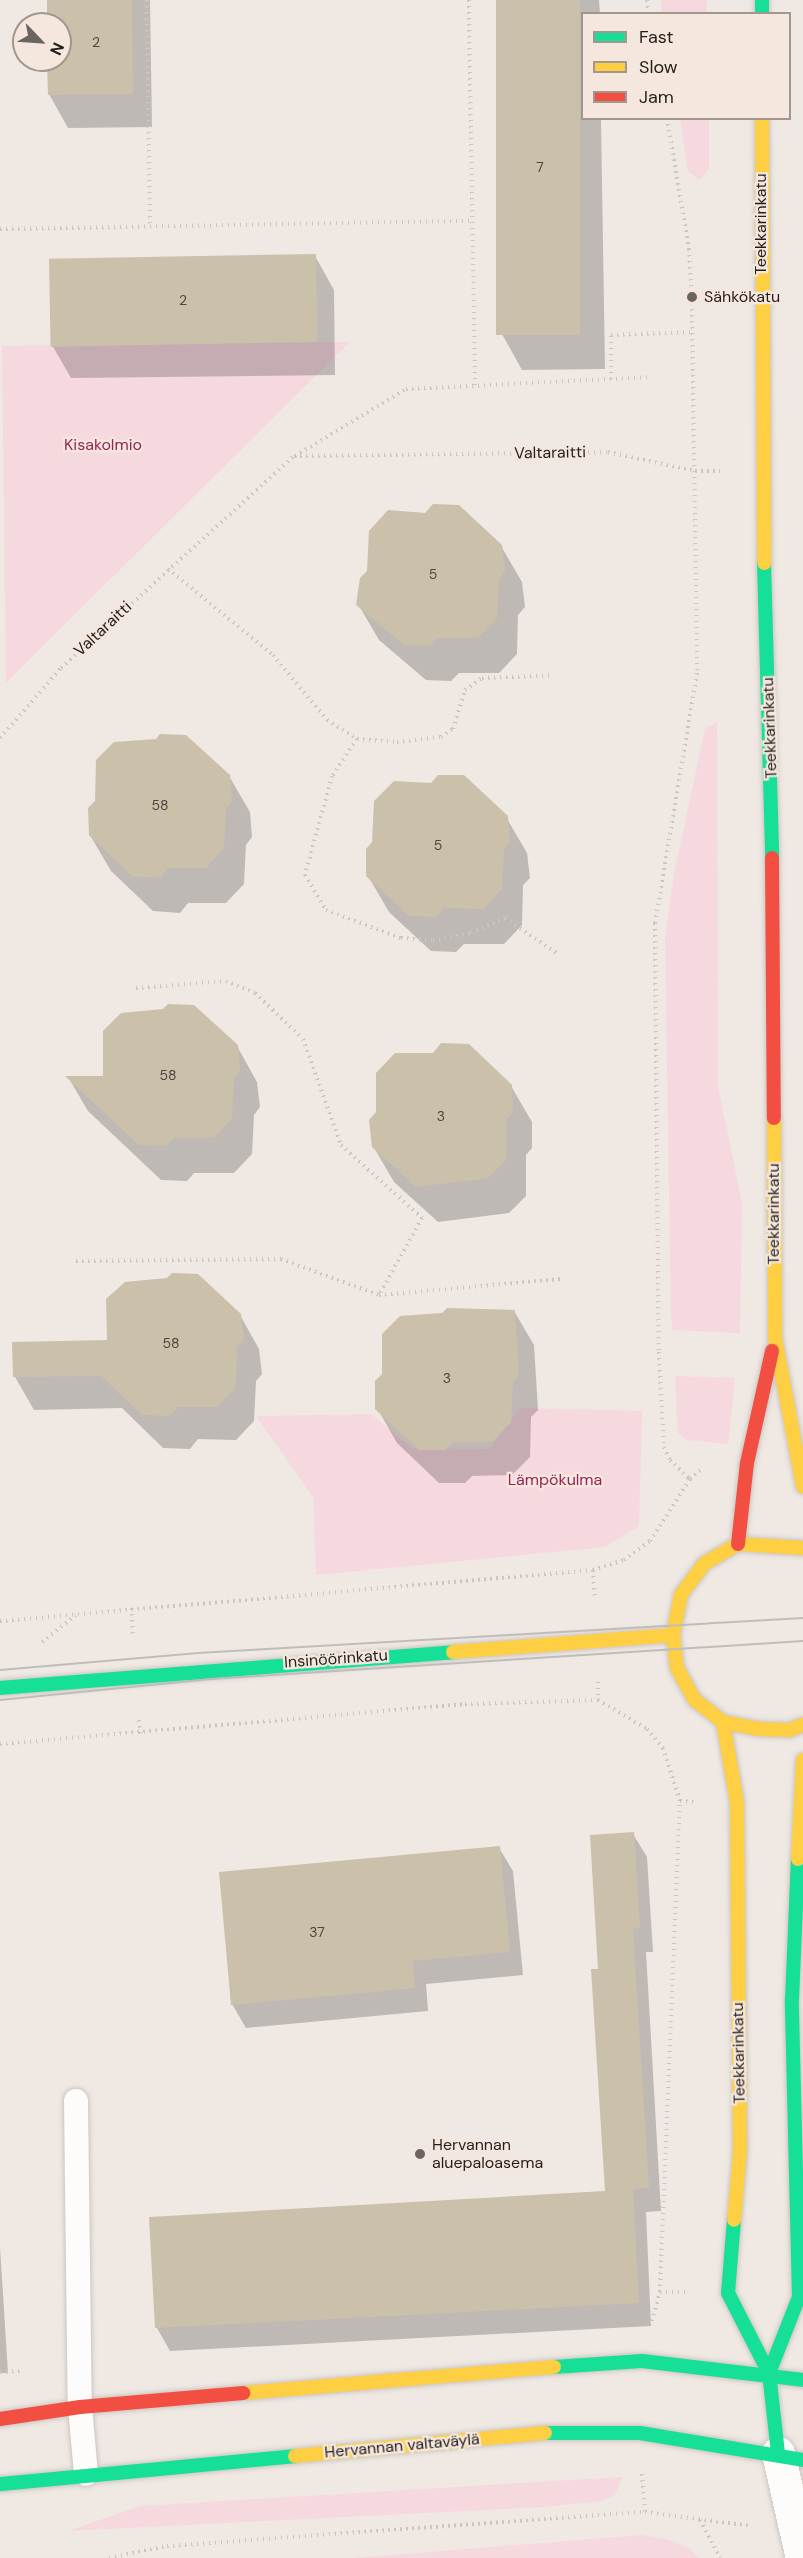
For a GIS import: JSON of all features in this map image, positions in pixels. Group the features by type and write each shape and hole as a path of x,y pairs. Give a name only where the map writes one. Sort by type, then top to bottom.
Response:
{"street":[{"name":"Teekkarinkatu","path":"762,120 764,564 772,765 775,1338 803,1486"},
{"name":"Teekkarinkatu","path":"738,1544 747,1463 775,1338"},
{"path":"803,1548 738,1544 704,1564 681,1595 673,1635 677,1668 695,1700 723,1722 759,1729 789,1730 803,1725"},
{"name":"Insinöörinkatu","path":"0,1688 673,1635"},
{"name":"Teekkarinkatu","path":"723,1722 737,1802 740,2141 728,2293 769,2373 790,2456"},
{"name":"Teekkarinkatu","path":"769,2373 799,2297 792,2000 803,1760"},
{"path":"0,2418 80,2407 642,2361 769,2373 803,2380"},
{"name":"Hervannan valtaväylä","path":"0,2484 87,2474 565,2431 640,2433 790,2456"},
{"path":"790,2456 802,2558"}],"lane":[{"path":"76,2102 80,2407 87,2474"}],"path":[{"path":"147,0 150,227"},
{"path":"469,0 475,386"},
{"path":"667,120 689,249 695,471 696,691 659,890 653,965 662,1434 670,1460 690,1479"},
{"path":"0,229 473,221"},
{"path":"611,379 611,335 692,332"},
{"name":"Valtaraitti","path":"0,738 61,668 168,568 294,456 406,389 649,377"},
{"name":"Valtaraitti","path":"294,456 608,452 695,471 765,472"},
{"path":"168,568 273,655 327,720 357,739 397,742 441,737 453,729 465,690 483,678 554,675"},
{"path":"357,739 332,776 305,875 326,910 401,938 433,941 471,933 505,918 558,954"},
{"path":"136,988 226,981 255,993 303,1040 341,1145 422,1218 379,1295"},
{"path":"76,1261 281,1259 379,1295 561,1279"},
{"path":"0,1622 132,1608 593,1570 624,1560 650,1541 690,1479 711,1464 747,1463"},
{"path":"36,1646 78,1613"},
{"path":"0,1744 465,1704 598,1700"},
{"path":"642,2361 660,2292 680,1801"},
{"path":"640,2433 645,2512"},
{"path":"109,2558 167,2546 645,2512 700,2520 720,2558"}],"green space":[{"path":"661,0 707,0 707,12 661,12"},
{"path":"680,120 709,120 709,169 699,180 688,171"},
{"name":"Kisakolmio","path":"350,342 49,640 6,683 2,346"},
{"path":"717,722 718,1086 742,1203 740,1333 673,1330 671,1316 665,938 674,874 705,729"},
{"path":"675,1376 735,1378 728,1444 687,1440 678,1433"},
{"name":"Lämpökulma","path":"520,1408 642,1411 639,1526 605,1547 316,1575 313,1497 256,1416 371,1414 412,1448 489,1449"},
{"path":"622,2477 615,2495 601,2501 544,2507 68,2531 140,2506"},
{"path":"641,2535 670,2540 689,2548 699,2558 355,2558"}],"building":[{"path":"47,0 132,0 133,94 48,95 47,72 72,72 72,12 47,12"},
{"path":"496,0 580,0 580,335 496,335"},
{"path":"316,254 318,342 51,347 49,259"},
{"path":"433,504 459,505 502,545 505,571 499,579 497,618 478,638 438,638 430,646 404,645 356,605 360,578 367,571 369,531 388,510 425,513"},
{"path":"160,734 186,735 230,775 232,801 226,809 224,848 206,868 168,868 160,878 132,876 89,835 88,808 95,801 96,760 114,742 156,739"},
{"path":"438,775 464,775 508,816 510,842 504,849 502,889 483,909 444,908 436,917 409,916 366,876 366,849 372,842 374,801 394,781 431,783"},
{"path":"168,1004 194,1005 238,1045 240,1071 234,1079 232,1118 214,1138 174,1138 166,1146 139,1145 65,1076 103,1076 103,1031 121,1013 163,1009"},
{"path":"441,1043 469,1044 512,1085 513,1112 507,1119 506,1160 488,1178 416,1187 372,1147 369,1120 376,1112 376,1073 395,1053 433,1053"},
{"path":"172,1273 198,1274 241,1314 244,1340 237,1348 236,1387 217,1407 178,1407 170,1416 142,1415 101,1376 13,1377 12,1342 107,1340 106,1299 125,1282 167,1278"},
{"path":"447,1308 515,1310 519,1375 513,1382 511,1422 492,1442 453,1442 445,1450 419,1450 375,1409 375,1381 382,1374 382,1334 400,1316 442,1313"},
{"path":"634,1832 640,1928 633,1929 649,2188 633,2189 639,2303 155,2328 149,2217 605,2191 591,1969 598,1969 590,1835"},
{"path":"500,1846 510,1952 413,1961 415,1988 231,2005 219,1872"}],"tram line":[{"path":"0,1670 198,1653 803,1618"},
{"path":"0,1700 211,1679 803,1641"}],"traffic: fast":[{"path":"762,0 762,12"},
{"path":"764,563 772,858"},
{"path":"0,1688 453,1652"},
{"path":"769,2373 799,2297 792,2000 798,1859"},
{"path":"734,2220 728,2293 769,2373 778,2453"},
{"path":"554,2367 642,2361 803,2380"},
{"path":"545,2433 640,2433 803,2460"},
{"path":"0,2484 295,2456"}],"traffic: slow":[{"path":"762,120 764,563"},
{"path":"774,1118 775,1338 803,1486"},
{"path":"803,1548 738,1544 704,1564 681,1595 673,1635 677,1668 695,1700 723,1722 758,1729 789,1730 803,1725"},
{"path":"453,1652 673,1635"},
{"path":"723,1722 737,1802 740,2152 734,2220"},
{"path":"798,1859 803,1760"},
{"path":"243,2393 554,2367"},
{"path":"295,2456 545,2433"}],"traffic: jam":[{"path":"772,858 774,1118"},
{"path":"738,1544 747,1463 772,1351"},
{"path":"0,2419 80,2407 243,2393"}],"place":[{"name":"Sähkökatu","path":"692,297"},
{"name":"Hervannan aluepaloasema","path":"420,2154"}]}
